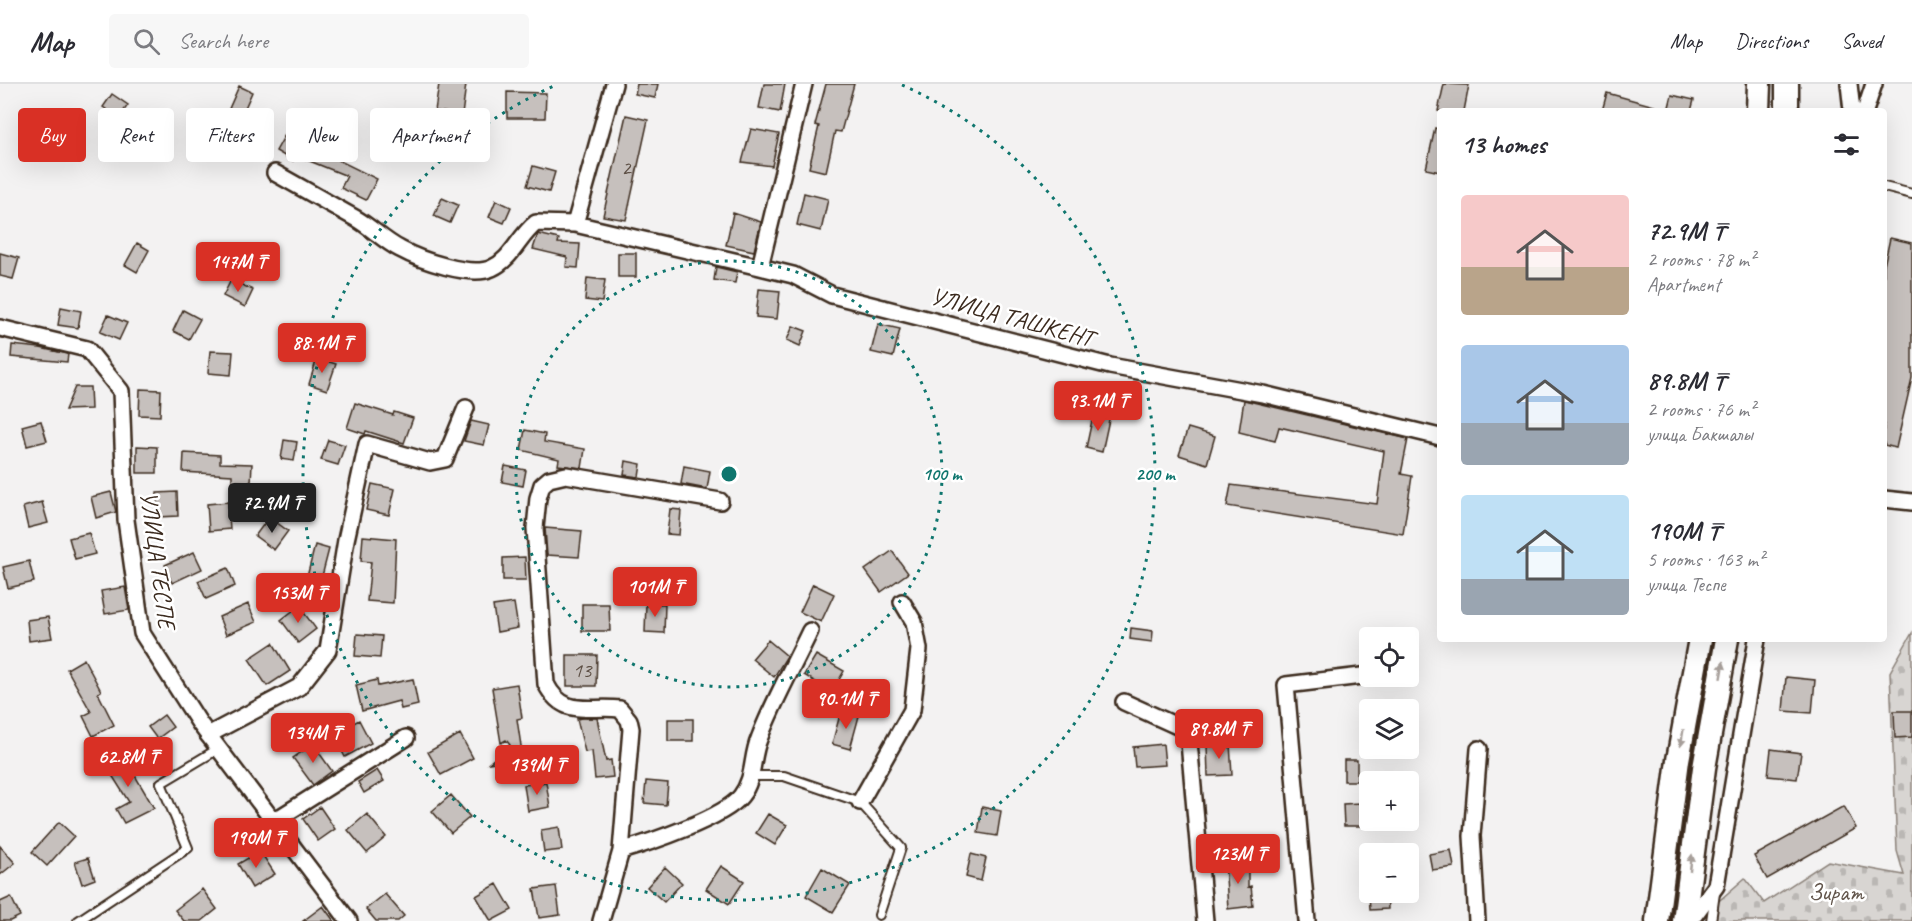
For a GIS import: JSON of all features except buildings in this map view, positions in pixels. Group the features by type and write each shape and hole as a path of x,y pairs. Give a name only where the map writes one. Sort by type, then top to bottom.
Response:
{"main road":[{"path":"1758,108 1759,84"},
{"path":"1787,84 1787,108"},
{"path":"1657,921 1678,760 1699,642"},
{"path":"1684,921 1704,768 1726,642"}],"street":[{"path":"576,224 614,84"},
{"path":"760,267 804,84"},
{"path":"1849,84 1852,108"},
{"path":"1866,108 1874,84"},
{"name":"УЛИЦА ТАШКЕНТ","path":"275,173 358,220 400,249 442,266 483,272 504,262 536,222 576,224 793,275 832,295 1110,366 1263,394 1437,436"},
{"name":"УЛИЦА ТЕСПЕ","path":"0,328 87,349 121,391 126,520 142,633 208,735 349,921"},
{"path":"208,735 299,687 328,651 346,540 367,444 430,462 445,459 466,408"},
{"path":"601,921 621,851 631,729 629,720 620,709 572,708 560,702 546,684 535,528 538,498 543,484 549,479 566,475 720,501"},
{"path":"1887,499 1912,502"},
{"path":"860,802 912,710 919,649 914,622 902,602"},
{"path":"621,851 657,840 708,818 741,797 752,776 758,741 810,631"},
{"path":"1690,921 1716,886 1757,642"},
{"path":"1307,921 1286,685 1359,676"},
{"path":"1124,702 1188,731 1205,921"},
{"path":"274,821 406,738"},
{"path":"1478,921 1472,836 1479,749"}],"lane":[{"path":"1887,188 1912,194"},
{"path":"78,921 188,848 161,783 218,748"},
{"path":"752,776 784,776 860,802 901,848 879,915"},
{"path":"1711,921 1716,886"}],"green space":[{"name":"Зират","path":"1912,633 1912,921 1710,921 1712,907 1745,878 1764,903 1828,861 1904,875 1897,851 1890,672"}]}
